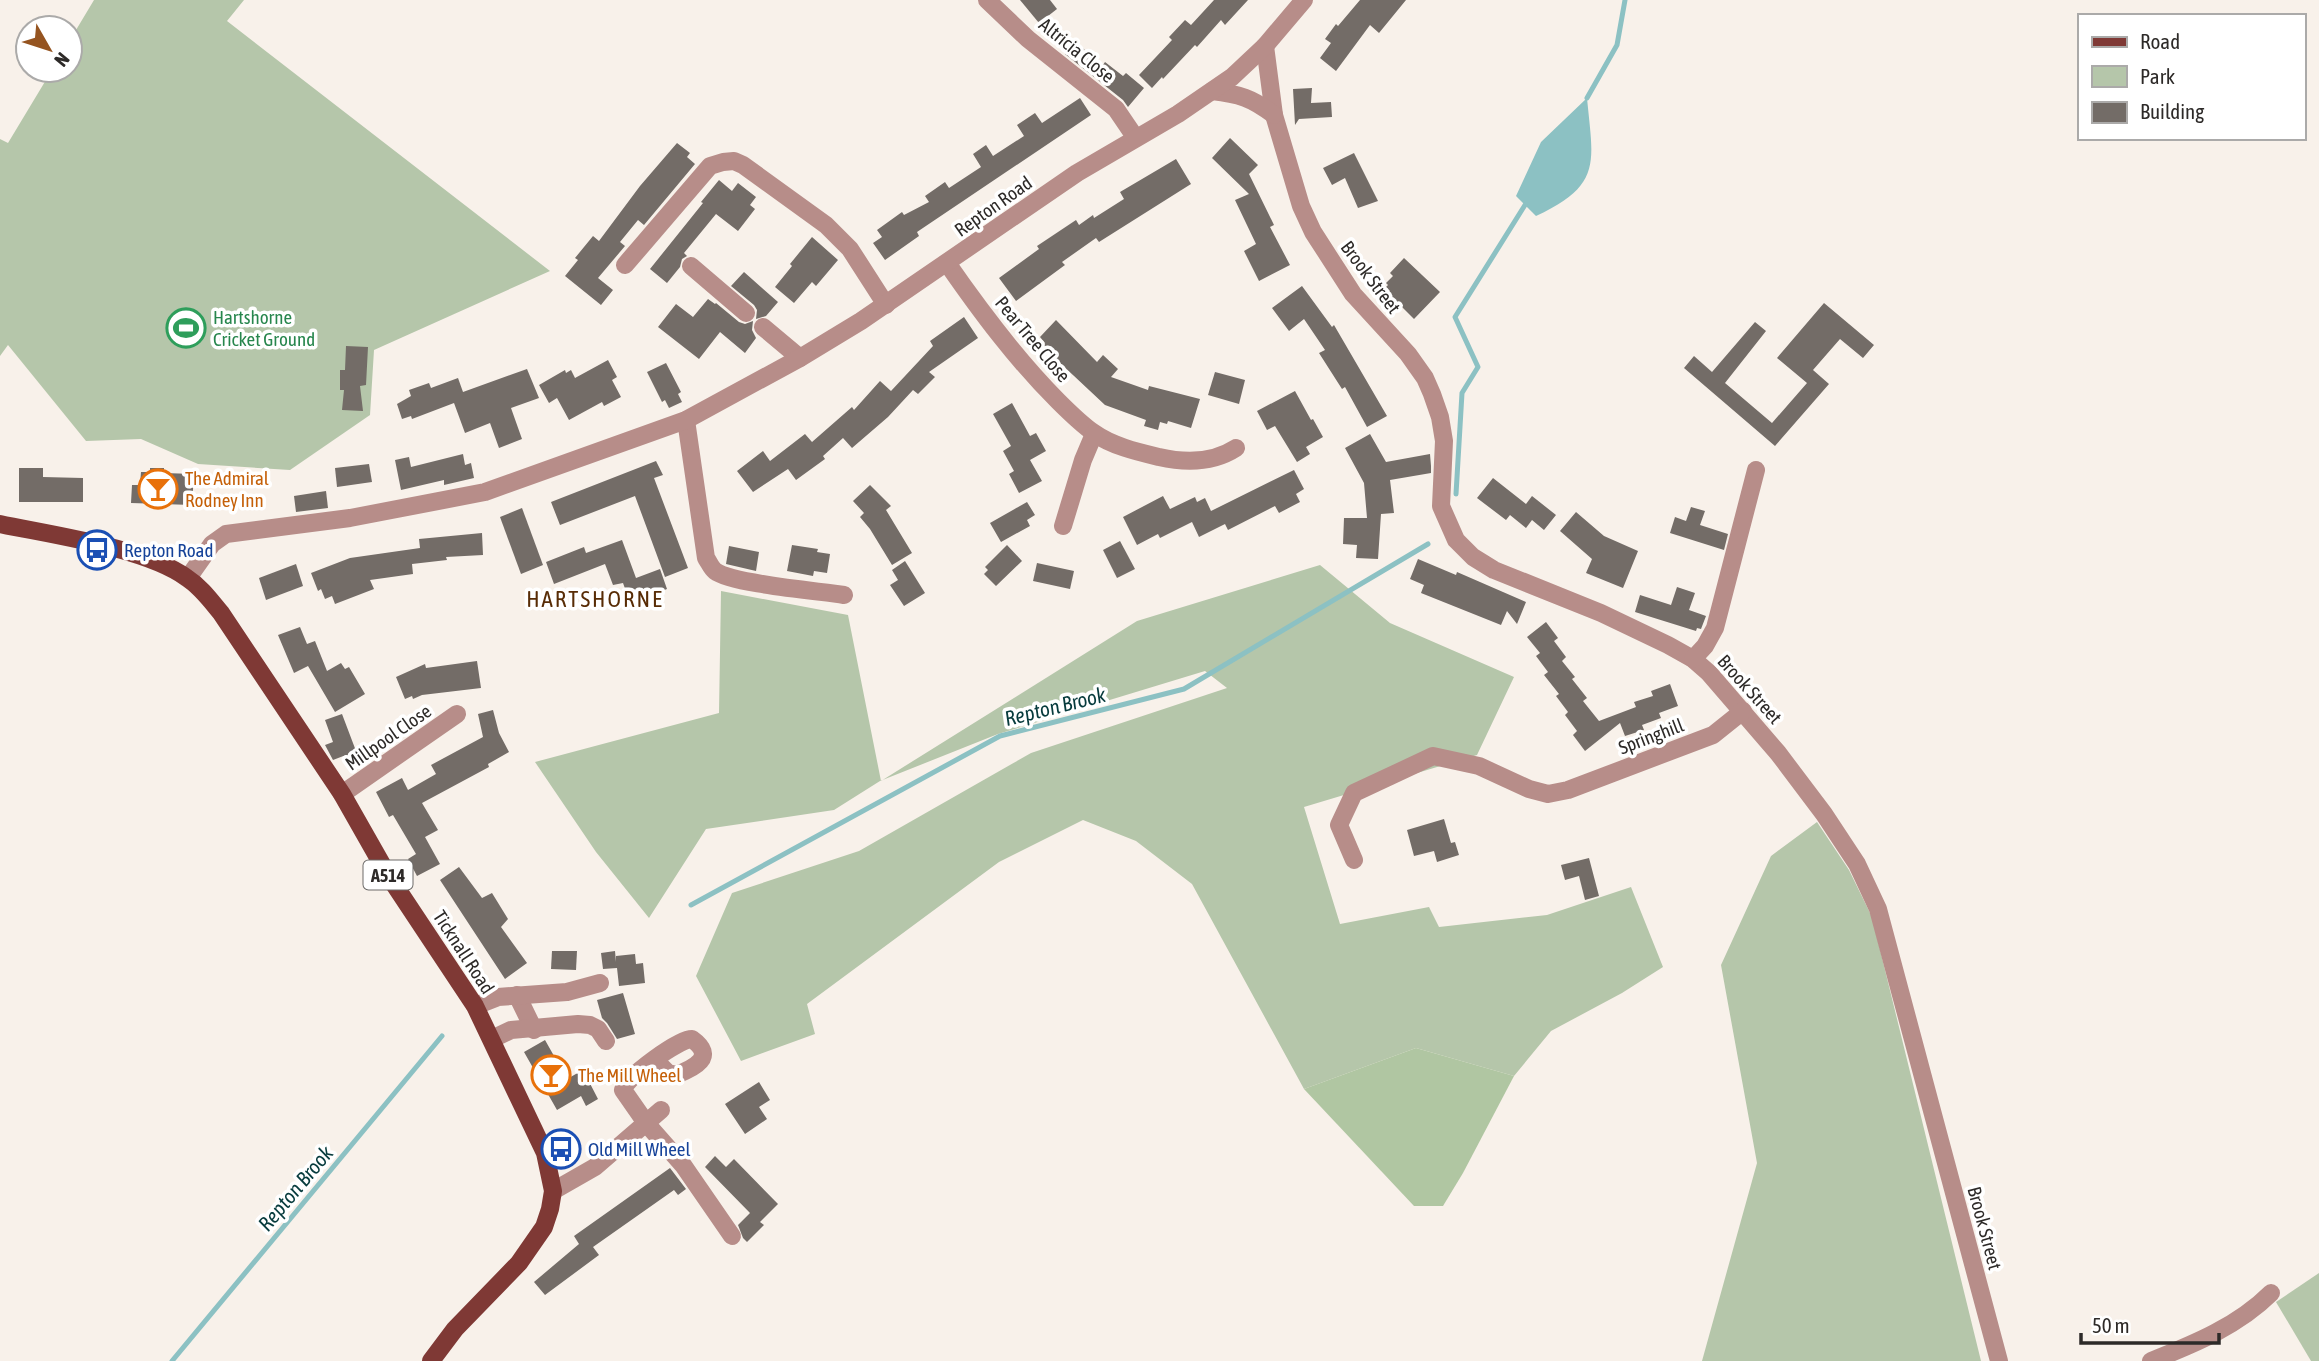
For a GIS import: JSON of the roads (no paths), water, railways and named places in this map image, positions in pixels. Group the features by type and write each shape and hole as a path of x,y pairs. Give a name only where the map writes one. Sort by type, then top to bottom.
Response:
{"main road":[{"name":"A514","path":"0,524 136,555 188,578"},
{"name":"Ticknall Road","path":"188,578 221,614 342,794 388,875 475,1006 545,1153 552,1192 550,1209 533,1245 455,1329 430,1361"}],"street":[{"name":"Altricia Close","path":"988,0 1028,39 1116,109 1136,137"},
{"name":"Repton Road","path":"188,578 212,544 226,534 350,518 485,492 686,420 800,358 886,305 1077,173 1212,91 1232,77 1265,46 1292,4"},
{"name":"Brook Street","path":"1265,46 1274,115 1301,206 1313,232 1353,294 1408,354 1425,378 1432,394 1444,441 1441,506 1456,540 1474,557 1494,570 1601,612 1693,659 1743,711 1824,814 1857,864 1878,909 1999,1361"},
{"path":"1212,91 1256,101 1274,115"},
{"path":"625,265 710,166 734,161 754,172 839,236 886,305"},
{"name":"Pear Tree Close","path":"947,263 1018,358 1094,434 1119,445 1172,460 1222,458 1236,448"},
{"path":"691,266 746,313"},
{"path":"763,327 800,358"},
{"path":"686,420 706,558 714,570 724,576 760,583 844,595"},
{"path":"1063,526 1083,460 1094,434"},
{"path":"1693,659 1705,646 1715,628 1756,470"},
{"name":"Springhill","path":"1354,860 1339,825 1354,793 1433,756 1479,766 1529,789 1548,794 1568,790 1713,735 1743,711"},
{"name":"Millpool Close","path":"342,794 457,714"},
{"path":"475,1006 498,997 567,992 600,983"},
{"path":"517,995 534,1030"},
{"path":"492,1039 511,1030 590,1024 598,1029 606,1041"},
{"path":"655,1060 628,1080 623,1090 624,1095 683,1165 732,1236"},
{"path":"552,1192 595,1167 662,1110"},
{"path":"2151,1361 2199,1341 2255,1309 2271,1293"}],"water":[{"path":"1587,98 1591,139 1589,169 1583,182 1573,193 1558,205 1536,216 1516,196 1541,142"}],"waterway":[{"name":"Repton Brook","path":"1587,98 1617,45 1625,0"},
{"name":"Repton Brook","path":"1456,494 1462,393 1478,367 1455,317 1525,205"},
{"name":"Repton Brook","path":"691,905 1000,736 1184,689 1428,544"},
{"name":"Repton Brook","path":"172,1361 442,1036"}],"place":[{"name":"Hartshorne Cricket Ground","path":"186,328"},
{"name":"The Admiral Rodney Inn","path":"158,489"},
{"name":"Repton Road","path":"97,550"},
{"name":"The Mill Wheel","path":"551,1075"},
{"name":"Old Mill Wheel","path":"561,1149"}],"district":[{"name":"HARTSHORNE","path":"595,599"}]}
